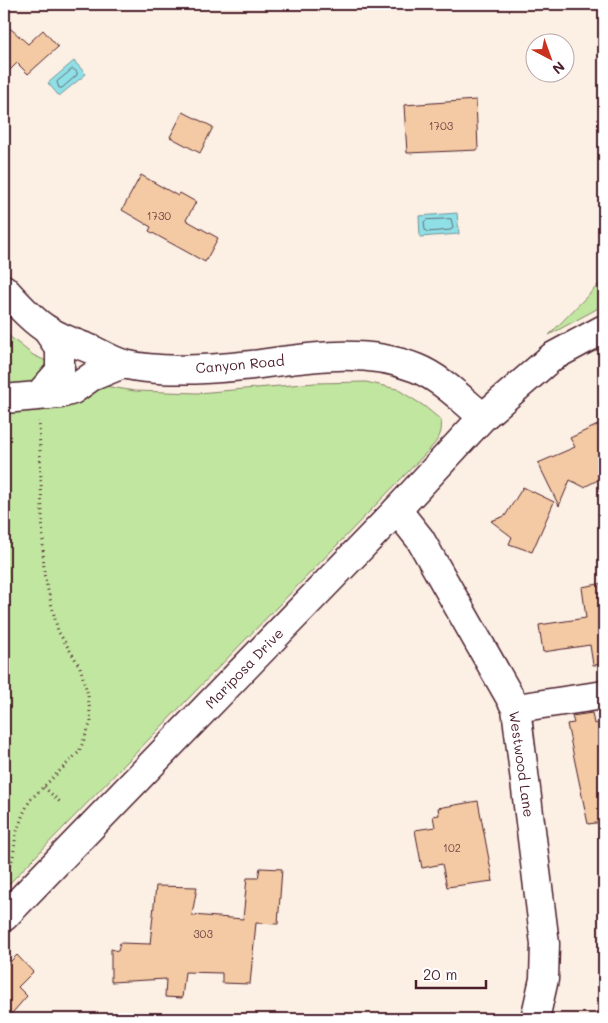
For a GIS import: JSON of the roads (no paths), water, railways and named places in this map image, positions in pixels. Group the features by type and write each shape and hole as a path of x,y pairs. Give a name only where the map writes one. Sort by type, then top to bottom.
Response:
{"street":[{"name":"Canyon Road","path":"4,289 47,330 123,364 191,369 249,365 324,356 349,355 384,359 417,369 431,377 444,385 483,417"},
{"name":"Mariposa Drive","path":"4,917 397,510 483,417 552,357 604,329"},
{"path":"39,395 60,371 60,348 47,330"},
{"path":"4,399 60,394 73,390 91,377 123,364"},
{"name":"Westwood Lane","path":"397,510 420,539 516,708 545,944 544,979 535,1019"},
{"path":"516,708 604,694"}],"water":[{"path":"74,61 86,74 59,96 48,83"},
{"path":"457,213 459,234 420,237 419,216"}]}
